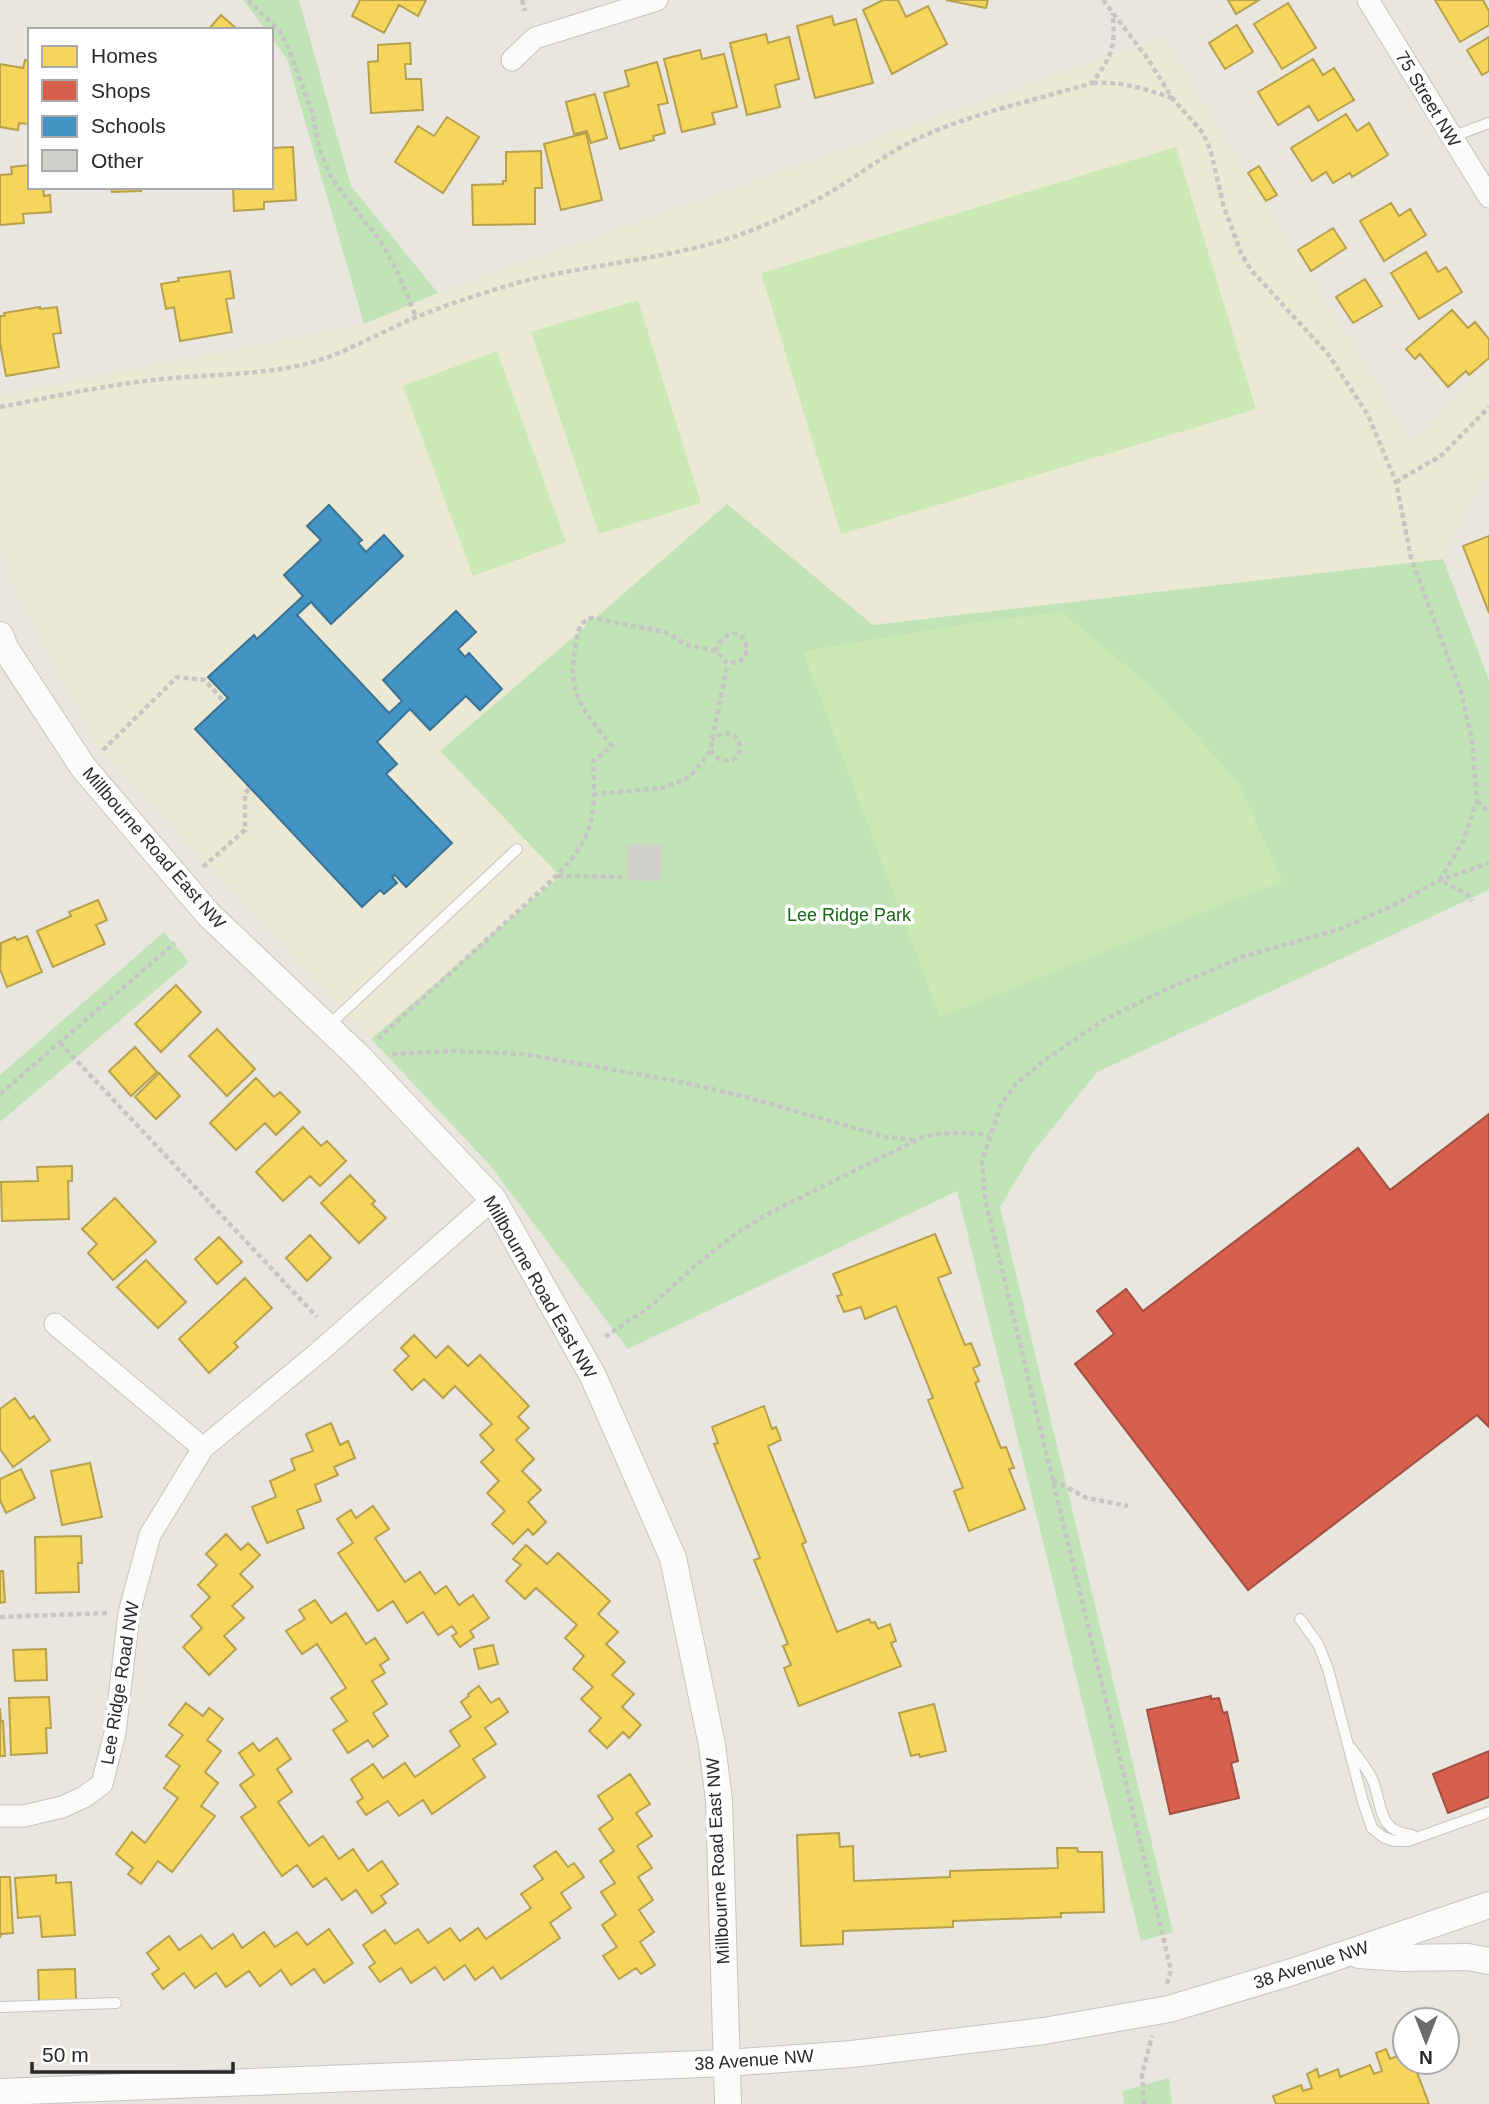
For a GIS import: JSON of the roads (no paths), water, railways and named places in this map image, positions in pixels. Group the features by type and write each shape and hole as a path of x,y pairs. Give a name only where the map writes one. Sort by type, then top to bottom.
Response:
{"street":[{"path":"512,60 536,38 657,0"},
{"name":"75 Street NW","path":"1368,0 1489,197"},
{"name":"Millbourne Road East NW","path":"0,635 5,648 83,767 209,915 358,1056 493,1199 593,1376 673,1558 712,1745 719,1800 728,2104"},
{"name":"Lee Ridge Road NW","path":"0,1816 24,1816 62,1807 84,1797 102,1784 115,1733 129,1613 150,1535 203,1448 319,1352 493,1199"},
{"path":"55,1324 203,1448"},
{"name":"38 Avenue NW","path":"0,2092 727,2063 852,2054 1044,2031 1159,2011 1347,1954 1489,1905"},
{"path":"1347,1954 1401,1958 1468,1956 1489,1961"}],"lane":[{"path":"1451,138 1489,123"},
{"path":"327,1027 517,849"},
{"path":"1300,1619 1318,1644 1328,1670 1347,1744 1370,1775 1381,1811 1394,1831 1412,1835 1445,1828 1489,1812"},
{"path":"0,2007 116,2003"}],"park label":[{"name":"Lee Ridge Park","path":"849,915"}]}
